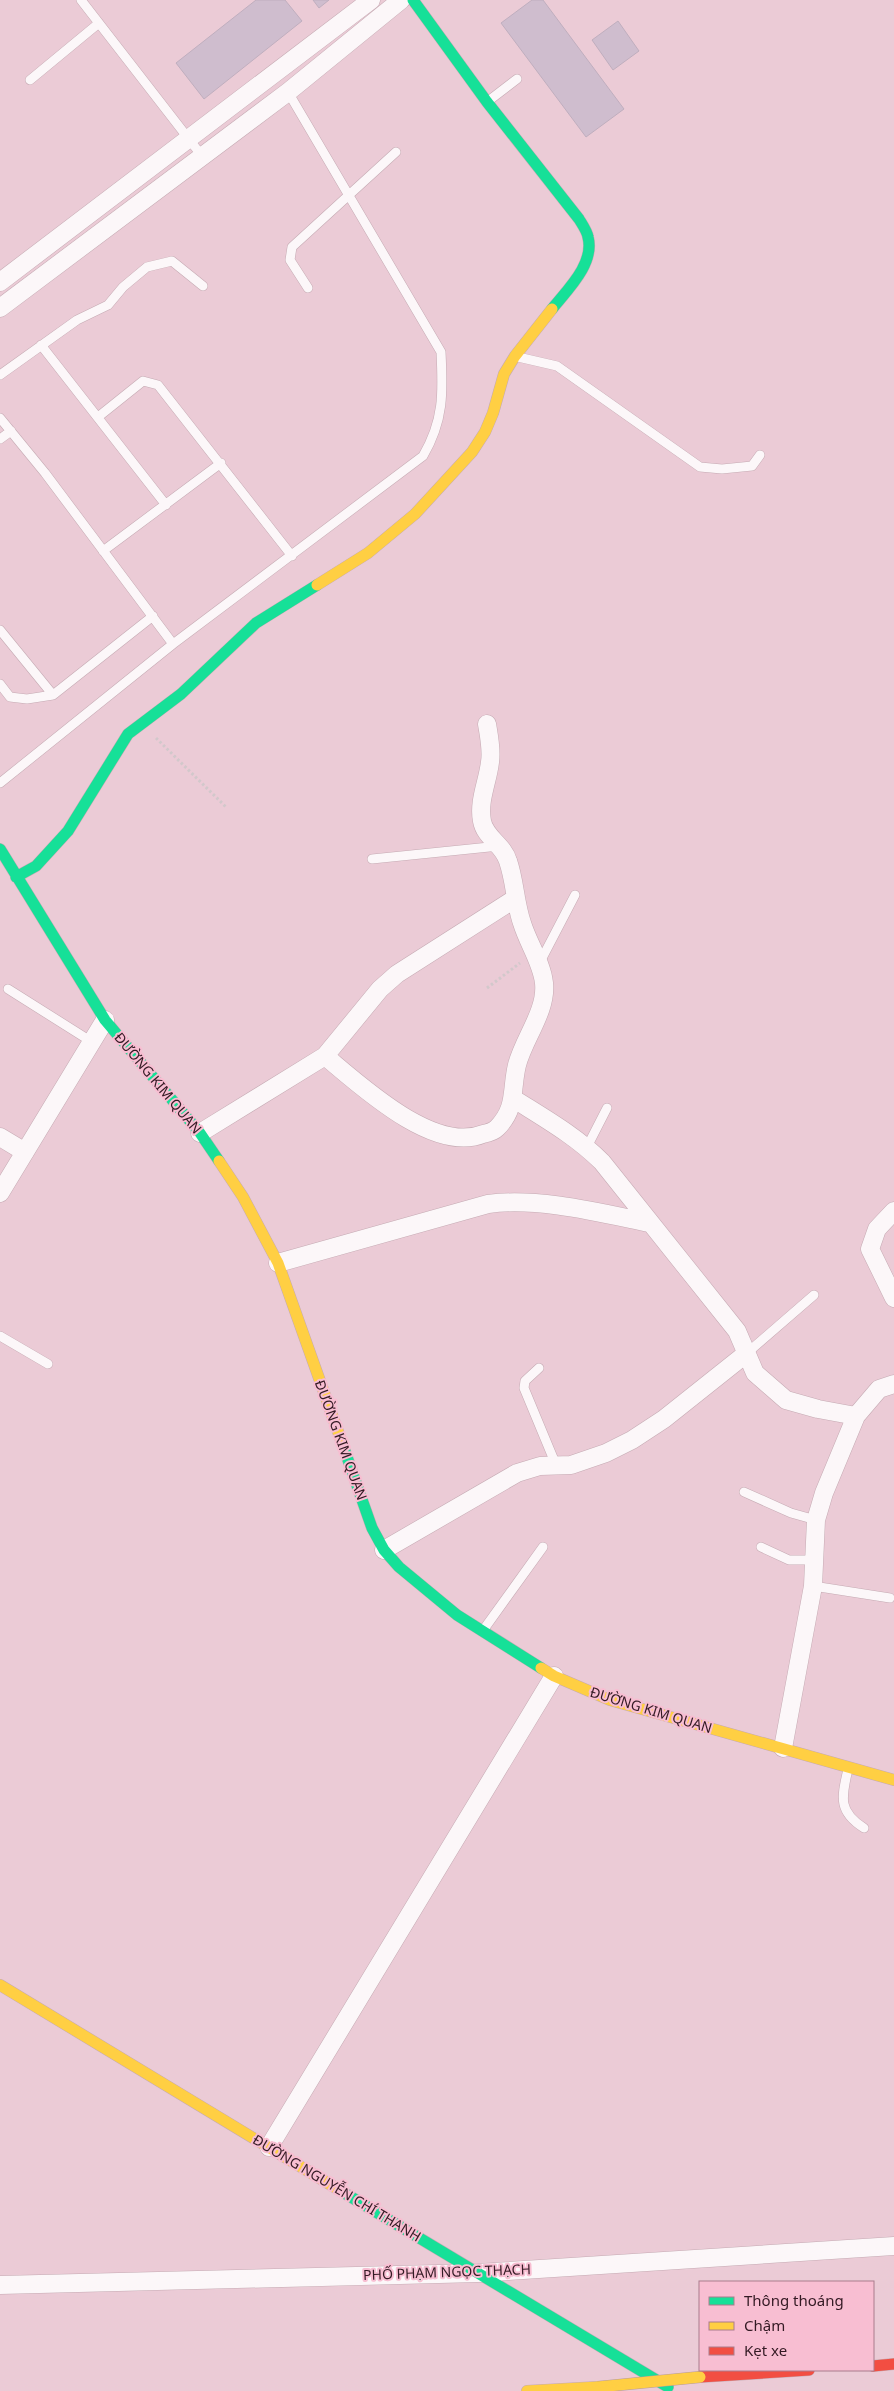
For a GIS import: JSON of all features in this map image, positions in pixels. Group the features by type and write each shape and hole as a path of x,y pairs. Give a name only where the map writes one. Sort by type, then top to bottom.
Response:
{"main road":[{"path":"16,877 36,866 68,831 100,782 118,747 128,734 181,694 256,623 368,553 415,514 472,452 485,432 493,413 504,374 515,356 579,274 589,252 588,236 579,218 487,102 413,0"},
{"name":"ĐƯỜNG KIM QUAN","path":"0,849 105,1020 200,1133 244,1197 278,1263 372,1528 384,1550 416,1584 457,1615 554,1676 610,1700 894,1780"},
{"name":"ĐƯỜNG NGUYỄN CHÍ THANH","path":"0,1985 674,2391"},
{"path":"874,2366 894,2364"},
{"path":"528,2391 793,2371"}],"street":[{"path":"0,282 371,0"},
{"path":"0,308 288,92 401,0"},
{"path":"325,1056 377,1098 413,1123 446,1136 471,1140 496,1129 514,1099 517,1067 544,1000 544,983 521,922 508,860 500,846 484,831 481,818 483,790 491,761 487,724"},
{"path":"200,1133 325,1056 380,989 397,974 516,898"},
{"path":"0,1193 105,1020"},
{"path":"514,1099 587,1147 737,1331 755,1373 786,1400 818,1409 856,1416"},
{"path":"0,1136 25,1152"},
{"path":"278,1263 488,1204 503,1202 586,1211 650,1223"},
{"path":"894,1212 877,1229 870,1249 894,1298"},
{"path":"384,1550 517,1473 540,1466 571,1465 606,1453 632,1440 664,1419 747,1353"},
{"path":"783,1748 813,1586 816,1520 824,1493 856,1416 880,1389 894,1384"},
{"path":"269,2147 377,1964 554,1676"},
{"name":"PHỐ PHẠM NGỌC THẠCH","path":"0,2285 478,2273 894,2246"}],"lane":[{"path":"81,0 202,156"},
{"path":"30,80 99,23"},
{"path":"487,102 518,79"},
{"path":"0,783 173,644 423,456 433,438 443,397 441,352 288,92"},
{"path":"308,288 290,260 292,247 396,152"},
{"path":"0,375 77,320 108,305 123,287 147,267 172,261 203,286"},
{"path":"41,345 166,505"},
{"path":"515,356 557,366 700,467 722,469 752,466 760,455"},
{"path":"98,417 143,381 158,385 222,463 292,556"},
{"path":"0,418 173,644"},
{"path":"0,439 10,431"},
{"path":"103,551 222,463"},
{"path":"0,684 10,697 27,699 53,695 153,616"},
{"path":"0,630 53,695"},
{"path":"372,859 500,846"},
{"path":"536,959 576,894"},
{"path":"8,989 92,1042"},
{"path":"587,1147 607,1108"},
{"path":"747,1353 814,1296"},
{"path":"0,1336 48,1364"},
{"path":"539,1368 525,1381 524,1388 556,1465"},
{"path":"744,1492 791,1513 816,1520"},
{"path":"482,1631 543,1547"},
{"path":"761,1547 789,1560 813,1560"},
{"path":"813,1586 890,1598"},
{"path":"849,1766 843,1804 851,1819 864,1828"}],"path":[{"path":"142,723 162,746 227,808"},
{"path":"487,988 536,959"}],"building":[{"path":"256,0 285,0 302,21 204,99 176,63"},
{"path":"313,0 329,0 319,8"},
{"path":"532,0 543,0 624,109 586,137 501,23"},
{"path":"618,21 639,51 613,70 592,40"}],"traffic: fast":[{"path":"413,0 487,102 579,219 587,232 589,247 584,267 552,309"},
{"path":"16,877 36,866 68,831 128,734 181,694 256,623 317,585"},
{"path":"0,849 105,1020 200,1133 219,1161"},
{"path":"341,1440 372,1528 384,1550 399,1567 457,1615 541,1668"},
{"path":"341,2191 668,2387"}],"traffic: slow":[{"path":"317,585 368,553 415,514 472,452 485,432 493,413 504,374 515,356 552,309"},
{"path":"219,1161 243,1197 278,1263 341,1440"},
{"path":"541,1668 554,1676 610,1700 894,1780"},
{"path":"0,1985 341,2191"},
{"path":"598,2387 700,2377"},
{"path":"527,2391 598,2387"}],"traffic: jam":[{"path":"874,2366 894,2364"},
{"path":"700,2377 793,2371"}]}
